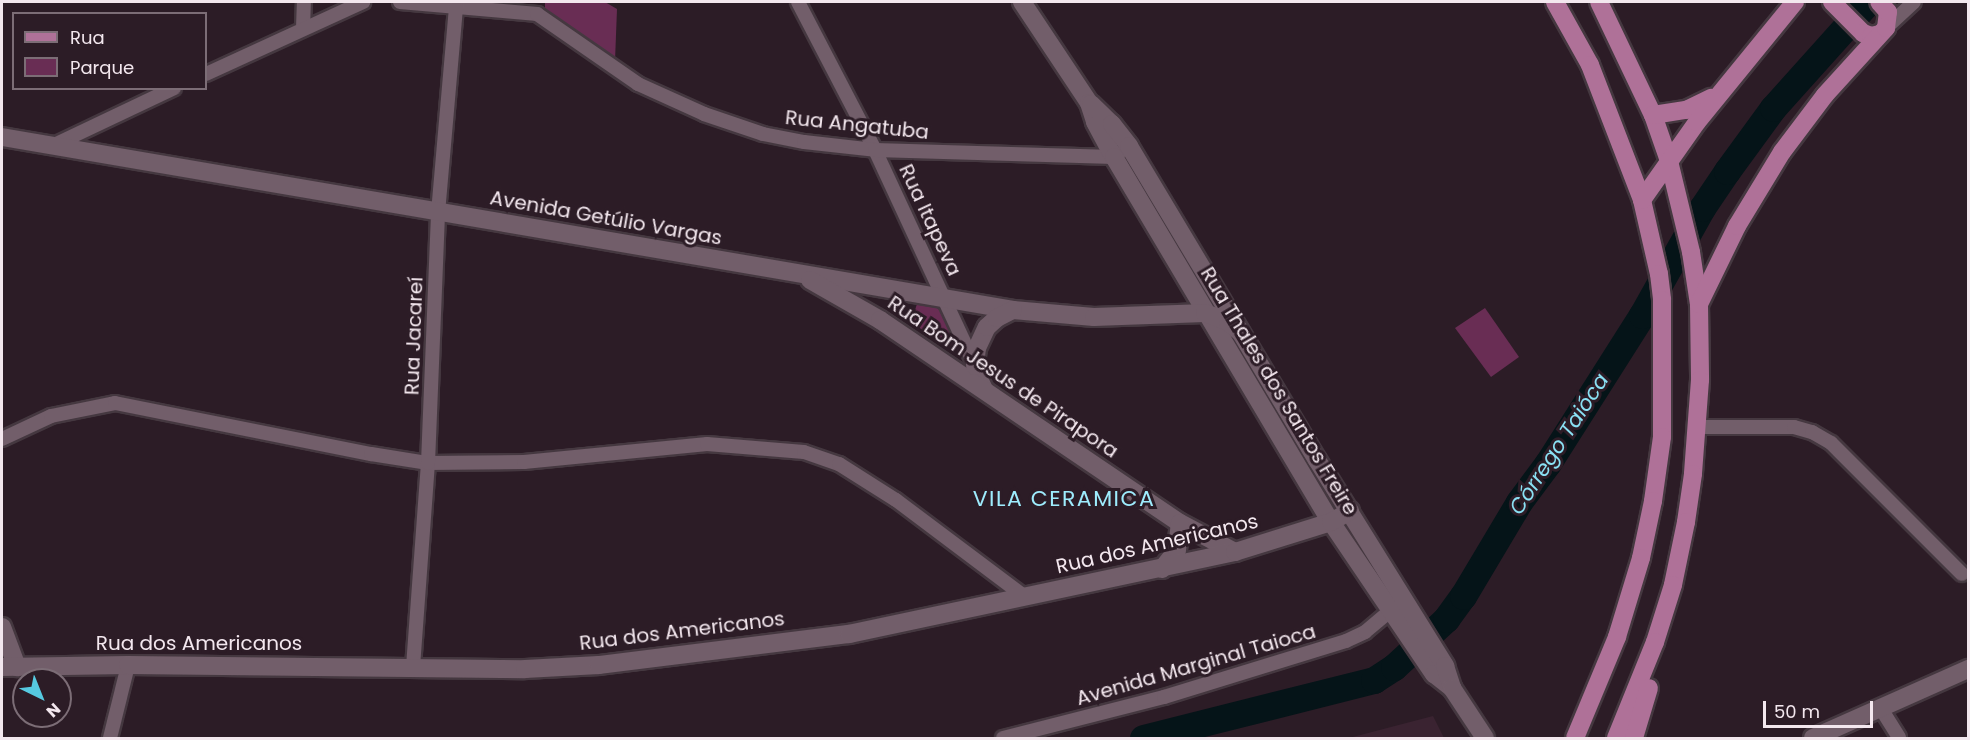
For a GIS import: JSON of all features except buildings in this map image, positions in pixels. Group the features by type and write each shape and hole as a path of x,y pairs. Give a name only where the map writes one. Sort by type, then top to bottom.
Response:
{"main road":[{"path":"1555,2 1590,65 1642,200 1662,300 1662,437 1653,501 1641,558 1617,637 1575,738"},
{"path":"1599,2 1653,115 1669,161 1691,252 1699,304 1700,380 1686,522 1673,585 1655,642 1616,738"},
{"path":"1642,200 1720,92 1795,2"},
{"path":"1699,304 1737,226 1782,152 1825,95 1883,31 1889,17 1881,3"},
{"path":"1834,4 1856,27 1868,35 1883,31"},
{"path":"1653,115 1695,107 1720,92"},
{"path":"1634,738 1649,685 1655,642"}],"street":[{"path":"303,28 304,2"},
{"path":"207,74 363,2"},
{"path":"400,2 456,7 538,8"},
{"name":"Rua Itapeva","path":"798,2 875,150 946,298 989,395"},
{"name":"Rua Thales dos Santos Freire","path":"1022,2 1089,103 1098,128 1113,157 1332,522 1391,610 1416,635"},
{"path":"1881,3 1898,7 1908,2"},
{"path":"1883,31 1914,2"},
{"name":"Rua Jacareí","path":"413,667 428,463 438,213 456,7"},
{"name":"Rua Angatuba","path":"538,8 638,84 737,127 794,140 875,150 1113,157"},
{"path":"52,146 170,90"},
{"name":"Rua Thales dos Santos Freire","path":"1089,103 1112,124 1129,146 1350,511 1416,635 1485,738"},
{"name":"Avenida Getúlio Vargas","path":"2,137 1013,310 1094,317 1205,313"},
{"path":"1113,157 1129,146"},
{"name":"Rua Bom Jesus de Pirapora","path":"798,274 880,320 1180,523 1235,552"},
{"path":"975,366 977,348 987,327 1013,310"},
{"path":"1205,313 1228,322 1240,332"},
{"path":"2,439 51,416 115,403 371,454 428,463 524,462 707,444 804,452 839,464 896,500 1024,596"},
{"path":"1697,427 1794,426 1812,432 1831,443 1962,574"},
{"name":"Rua dos Americanos","path":"9,667 128,665 525,669 599,665 849,634 1235,552 1332,522 1350,511"},
{"path":"1162,569 1177,550 1180,523"},
{"name":"Avenida Marginal Taioca","path":"1003,738 1164,697 1346,641 1365,632 1391,610"},
{"path":"2,627 9,667"},
{"path":"110,738 128,665"},
{"path":"1813,738 1968,669"},
{"path":"1880,707 1899,738"}],"shaded area":[{"path":"1433,716 1444,738 1349,738"}],"green space":[{"path":"545,2 605,2 617,9 615,61 545,10"},
{"path":"925,302 934,305 949,319 958,338 951,346 946,346 911,322 917,304"},
{"path":"1485,308 1519,357 1491,377 1455,328"}],"waterway":[{"name":"Córrego Taióca","path":"1143,738 1374,680 1394,667 1446,619 1463,596 1519,502 1548,463 1642,315 1702,208 1727,171 1773,108 1868,2"}],"district":[{"name":"VILA CERAMICA","path":"1064,499"}]}
